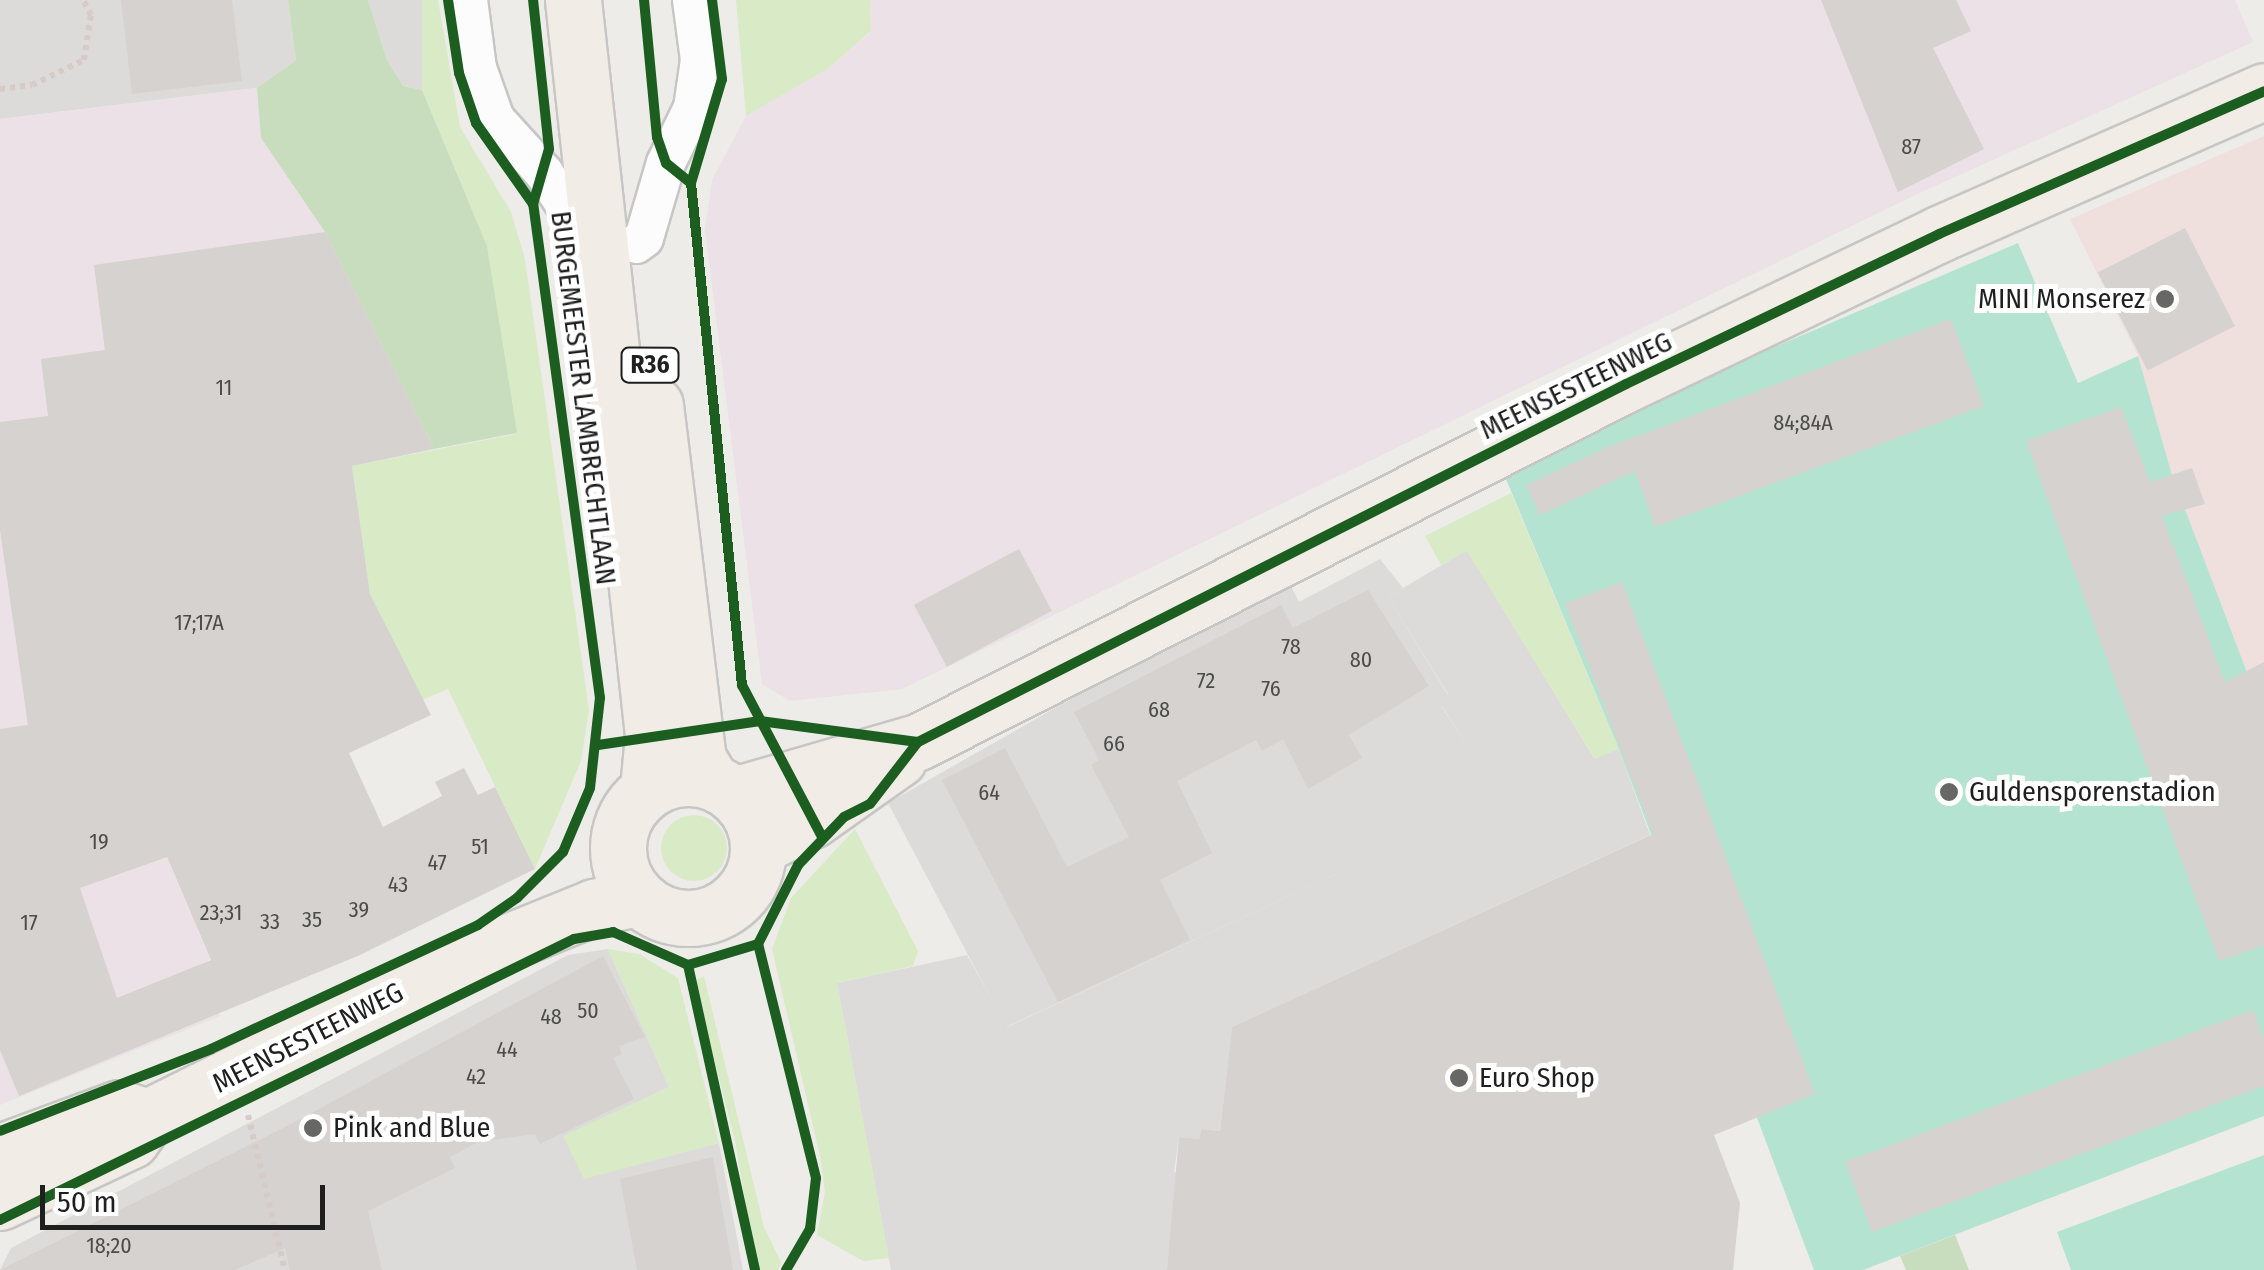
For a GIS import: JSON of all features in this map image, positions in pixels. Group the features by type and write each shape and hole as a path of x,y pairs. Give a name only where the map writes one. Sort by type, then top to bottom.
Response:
{"main road":[{"name":"BURGEMEESTER LAMBRECHTLAAN","path":"573,0 619,244 698,759 722,788"},
{"name":"BURGEMEESTER LAMBRECHTLAAN","path":"604,0 634,576 653,736 648,789"},
{"name":"MEENSESTEENWEG","path":"758,846 865,786 918,742 1644,376 1939,234 2264,91"},
{"name":"R36","path":"575,876 604,819 624,742 622,618 634,576"},
{"name":"MEENSESTEENWEG","path":"722,788 918,742"},
{"path":"648,789 680,778 722,788"},
{"name":"R36","path":"722,788 755,826 758,846"},
{"name":"R36","path":"618,836 630,808 648,789"},
{"name":"MEENSESTEENWEG","path":"468,958 575,876 618,836"},
{"path":"618,836 619,864 638,898 664,914 716,912 737,899 754,873 758,846"},
{"name":"MEENSESTEENWEG","path":"0,1202 131,1140 148,1117 468,958 594,907 638,898"},
{"name":"MEENSESTEENWEG","path":"0,1152 119,1108 148,1117"}],"street":[{"name":"BURGEMEESTER LAMBRECHTLAAN","path":"468,0 477,68 496,120 544,173 588,238 619,244 644,238 666,162 693,108 700,60 692,0"}],"path":[{"path":"0,90 32,85 84,60 91,15 83,0"},
{"path":"228,1112 246,1104 285,1270"}],"shaded area":[{"path":"0,0 288,0 296,60 257,88 0,119"},
{"path":"368,0 422,0 422,90 403,86 387,60"},
{"path":"870,0 2235,0 2253,42 1911,197 902,689 790,701 762,684 705,230 712,180 746,116 829,68 871,32"},
{"path":"257,88 261,138 325,232 434,449 352,466 154,828 210,959 199,965 220,1016 0,1105 0,119"},
{"path":"2264,136 2264,717 2172,475 2138,356 2070,219"},
{"path":"1467,550 1594,758 1619,749 1650,835 1232,1027 1220,1131 1201,1129 1199,1139 1179,1137 1174,1172 1199,1175 1176,1186 1167,1270 891,1270 837,983 967,955 1007,1027 1500,798 1442,706 1448,694 1388,597"},
{"path":"1380,559 1403,588 1388,597 1448,695 1442,707 1501,798 1006,1027 888,803 1177,639 1290,584 1299,602"},
{"path":"608,949 669,1087 564,1137 584,1178 719,1143 743,1270 0,1270 11,1248 568,955"}],"green space":[{"path":"288,0 368,0 387,60 403,86 422,90 487,246 517,433 434,449 325,232 261,138 257,88 296,60"},
{"path":"422,0 438,0 460,127 511,212 525,259 589,710 581,761 535,869 448,689 422,700 370,594 352,466 516,434 487,246 422,90"},
{"path":"736,0 870,0 871,31 829,68 746,116"},
{"name":"Guldensporenstadion","path":"2018,243 2078,383 2138,356 2172,475 2264,717 2264,1116 1863,1270 1814,1270 1619,749 1503,472 1622,412"},
{"path":"1511,493 1619,749 1595,759 1467,551 1441,565 1425,536"},
{"path":"694,815 718,824 727,848 718,872 694,881 670,872 661,848 670,824"},
{"path":"855,829 918,951 913,966 837,983 889,1258 863,1261 817,1235 825,1192 820,1156 772,949 791,898"},
{"path":"608,949 639,954 678,978 719,1143 584,1179 563,1136 669,1087"},
{"path":"704,976 764,1227 781,1262 778,1270 757,1270 735,1141 694,981"},
{"path":"2264,1155 2264,1270 2071,1270 2057,1232"},
{"path":"1955,1235 1969,1270 1906,1270 1900,1256"}],"building":[{"path":"121,0 232,0 242,81 132,94"},
{"path":"1821,0 1956,0 1971,31 1933,48 1984,149 1898,192"},
{"name":"MINI Monserez","path":"2185,228 2235,326 2148,371 2098,272"},
{"path":"325,232 434,449 352,466 370,594 431,715 349,753 383,827 442,796 435,782 464,768 478,795 495,787 535,869 360,955 19,1096 0,1050 0,729 28,725 0,530 0,422 48,416 41,359 105,350 94,265","holes":["167,857 211,960 117,998 80,888"]},
{"path":"1951,319 1984,406 1655,527 1635,471 1540,515 1526,485 1608,447"},
{"path":"2121,407 2150,482 2192,468 2205,504 2162,516 2225,682 2264,662 2264,945 2219,961 2026,441"},
{"path":"1019,549 1052,611 947,667 914,605"},
{"name":"Euro Shop","path":"1622,582 1815,1094 1714,1135 1740,1203 1733,1270 1167,1270 1179,1137 1199,1139 1201,1129 1220,1131 1232,1027 1653,834 1565,603"},
{"path":"1368,590 1429,686 1349,735 1362,758 1308,789 1283,739 1262,751 1256,740 1177,781 1212,853 1160,880 1190,940 1058,1002 942,780 1005,748 1067,867 1129,837 1091,765 1099,760 1074,712 1281,605 1293,628"},
{"path":"603,956 645,1037 619,1046 622,1054 613,1058 634,1099 540,1144 535,1134 478,1142 450,1157 455,1168 368,1211 382,1270 290,1270 285,1248 235,1270 0,1270 291,1124"},
{"path":"2253,1010 2264,1040 2264,1086 1872,1232 1845,1162"},
{"path":"713,1157 733,1270 637,1270 620,1179"}],"cycle path":[{"path":"448,0 459,73 476,123 533,204"},
{"path":"0,1131 211,1049 478,925 517,898 563,852 590,788 600,698 533,204 549,149 533,0"},
{"path":"644,0 657,137 666,163 691,183"},
{"path":"712,0 722,79 691,183 742,685 822,837"},
{"path":"786,1270 810,1229 816,1178 758,944 798,865 844,817 870,804 918,742 1626,384 1939,234 2264,91"},
{"path":"598,745 760,721 918,742"},
{"path":"0,1220 574,939 613,932 688,965 758,944"},
{"path":"688,965 755,1270"}],"place":[{"name":"MINI Monserez","path":"2165,299"},
{"name":"Guldensporenstadion","path":"1949,792"},
{"name":"Euro Shop","path":"1459,1078"},
{"name":"Pink and Blue","path":"313,1128"}]}
